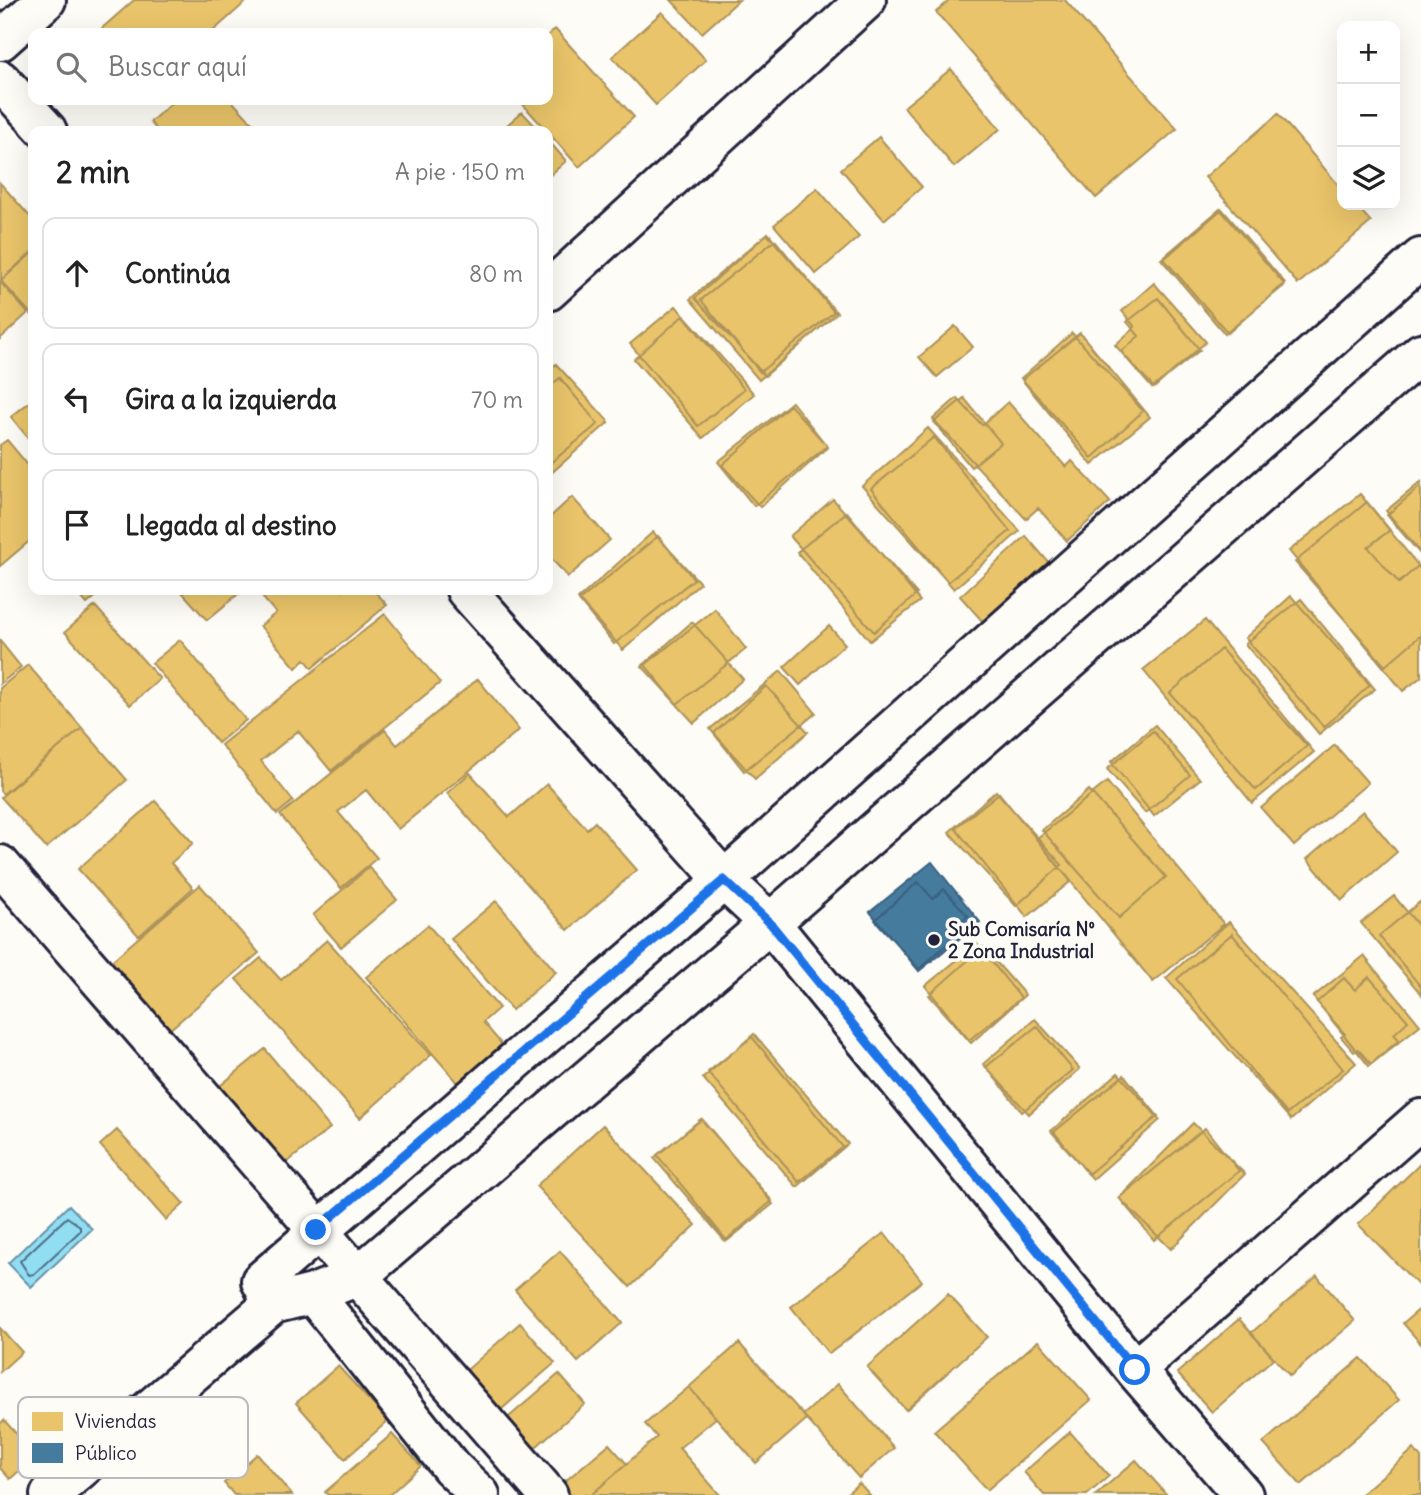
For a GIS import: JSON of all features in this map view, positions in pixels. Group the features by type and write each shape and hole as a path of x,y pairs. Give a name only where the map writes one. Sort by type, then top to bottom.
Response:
{"street":[{"path":"0,41 46,0"},
{"path":"553,286 866,0"},
{"path":"0,80 42,126"},
{"path":"155,1397 267,1293 316,1230 724,880 1421,258"},
{"path":"267,1293 313,1294 358,1276 770,923 1421,353"},
{"path":"470,595 724,880 770,923 1135,1370 1243,1495"},
{"path":"0,864 548,1495"},
{"path":"1135,1370 1421,1119"},
{"path":"313,1294 451,1467 480,1495"},
{"path":"50,1495 68,1478"}],"water":[{"path":"69,1205 92,1229 31,1287 8,1263"}],"building: Viviendas":[{"path":"134,0 248,0 217,28 102,28"},
{"path":"671,0 739,0 702,33"},
{"path":"950,0 1065,0 1177,129 1096,198 936,12"},
{"path":"662,12 706,60 656,105 612,57"},
{"path":"555,29 634,117 579,167 553,138 553,126 542,126 523,105 553,105"},
{"path":"951,69 1000,129 954,167 904,107"},
{"path":"169,105 236,105 255,126 154,126 150,122"},
{"path":"522,112 535,126 506,126"},
{"path":"1278,114 1337,183 1337,210 1360,210 1371,222 1298,284 1205,177"},
{"path":"879,137 922,187 884,220 841,169"},
{"path":"553,146 566,161 553,173"},
{"path":"0,183 28,214 28,256 1,280"},
{"path":"817,188 859,237 816,274 774,225"},
{"path":"1220,209 1285,285 1225,334 1161,259"},
{"path":"1222,209 1285,283 1228,333 1164,259"},
{"path":"768,233 837,313 759,380 690,299"},
{"path":"767,234 837,313 765,376 695,298"},
{"path":"775,240 834,312 760,372 701,300"},
{"path":"28,257 28,311 1,281"},
{"path":"0,282 28,313 0,339"},
{"path":"1154,283 1206,342 1154,388 1115,345 1135,327 1122,311"},
{"path":"1158,298 1200,350 1152,388 1121,352 1139,336 1127,322"},
{"path":"676,306 744,389 698,426 630,344"},
{"path":"684,315 754,394 703,438 634,359"},
{"path":"955,326 973,347 937,377 919,357"},
{"path":"1072,333 1143,411 1092,458 1021,378"},
{"path":"1080,333 1150,417 1092,465 1022,380"},
{"path":"556,364 609,422 553,472 553,367"},
{"path":"560,378 598,424 553,461 553,384"},
{"path":"957,398 982,425 1008,402 1066,467 1072,461 1110,502 1067,541 1038,508 1026,519 933,419"},
{"path":"964,398 1001,443 971,467 934,422"},
{"path":"792,402 827,446 754,506 718,462"},
{"path":"28,403 28,438 11,417"},
{"path":"790,405 828,447 760,507 722,465"},
{"path":"928,428 1020,531 954,589 862,486"},
{"path":"934,437 1010,531 948,582 871,489"},
{"path":"7,440 28,465 28,542 0,566 0,445"},
{"path":"1421,482 1421,553 1386,511"},
{"path":"1421,486 1421,555 1387,515"},
{"path":"1360,494 1421,569 1421,677 1403,691 1289,551"},
{"path":"572,497 610,540 568,577 553,560 553,514"},
{"path":"833,499 917,594 874,632 790,536"},
{"path":"1367,502 1390,530 1368,547 1399,583 1418,566 1421,570 1421,635 1385,666 1295,562"},
{"path":"847,512 920,601 870,641 797,552"},
{"path":"653,532 700,583 623,650 578,599"},
{"path":"658,536 694,579 614,644 579,601"},
{"path":"1026,536 1050,564 984,623 960,596"},
{"path":"79,595 98,595 87,604"},
{"path":"184,595 237,595 207,620"},
{"path":"260,595 378,595 387,605 312,668 305,659 296,668 260,626 276,613"},
{"path":"1291,596 1370,685 1324,727 1245,638"},
{"path":"1301,599 1375,689 1319,734 1245,644"},
{"path":"95,606 160,679 130,705 65,632"},
{"path":"715,609 746,649 677,704 645,665"},
{"path":"385,614 440,683 331,771 298,731 261,761 293,801 277,814 221,745"},
{"path":"1205,620 1314,752 1252,803 1143,670"},
{"path":"692,622 743,679 694,723 642,666"},
{"path":"829,626 845,644 800,685 784,667"},
{"path":"180,640 246,720 218,743 152,663"},
{"path":"0,641 21,667 0,684"},
{"path":"1221,649 1307,746 1256,790 1170,693"},
{"path":"28,665 82,728 3,794 0,791 0,688"},
{"path":"781,671 816,713 744,771 710,729"},
{"path":"478,679 519,730 398,829 366,790 338,812 377,858 341,888 280,815 385,730 397,745"},
{"path":"766,686 808,732 755,779 714,733"},
{"path":"1155,725 1200,779 1154,816 1111,762"},
{"path":"82,728 127,780 46,848 1,797"},
{"path":"1153,731 1190,775 1145,813 1107,769"},
{"path":"1335,745 1368,783 1294,846 1261,808"},
{"path":"470,773 509,817 547,784 587,829 595,822 637,870 568,930 447,793"},
{"path":"1107,782 1224,924 1153,982 1036,839"},
{"path":"1089,790 1166,877 1119,918 1042,830"},
{"path":"996,791 1062,865 1016,906 949,832"},
{"path":"999,793 1071,881 1027,917 955,828"},
{"path":"155,801 193,843 171,863 193,888 139,936 78,869"},
{"path":"1363,811 1397,852 1342,900 1307,859"},
{"path":"369,867 397,900 341,947 313,915"},
{"path":"200,885 259,953 161,1037 102,969"},
{"path":"1394,896 1418,925 1421,922 1421,994 1361,923"},
{"path":"496,901 556,972 512,1010 451,939"},
{"path":"1421,901 1421,987 1379,936"},
{"path":"1229,922 1356,1063 1291,1120 1166,978"},
{"path":"428,925 499,1008 483,1022 504,1047 459,1084 366,977"},
{"path":"1232,934 1343,1069 1287,1114 1177,979"},
{"path":"327,940 431,1055 360,1118 236,979 261,958 281,980"},
{"path":"977,944 1021,998 969,1040 925,986"},
{"path":"983,947 1025,995 971,1043 929,995"},
{"path":"1364,956 1420,1025 1369,1066 1313,997"},
{"path":"1369,977 1408,1021 1394,1034 1399,1040 1371,1064 1358,1049 1354,1052 1341,1037 1345,1034 1317,1002 1344,978 1355,990"},
{"path":"1035,1019 1080,1069 1029,1114 983,1064"},
{"path":"1037,1026 1073,1070 1022,1112 986,1067"},
{"path":"754,1034 848,1144 797,1187 703,1078"},
{"path":"752,1037 843,1147 799,1182 708,1072"},
{"path":"265,1049 330,1128 280,1168 215,1090"},
{"path":"1118,1073 1160,1120 1093,1179 1051,1131"},
{"path":"1124,1075 1158,1116 1088,1174 1054,1132"},
{"path":"701,1119 772,1201 725,1241 654,1158"},
{"path":"702,1119 773,1204 727,1241 657,1155"},
{"path":"1193,1123 1245,1174 1171,1249 1119,1198"},
{"path":"603,1125 696,1225 630,1287 536,1186"},
{"path":"1205,1128 1239,1171 1154,1240 1119,1198"},
{"path":"117,1130 184,1204 166,1220 100,1145"},
{"path":"1421,1165 1421,1288 1358,1224"},
{"path":"884,1233 922,1281 829,1354 791,1307"},
{"path":"560,1251 622,1323 578,1362 515,1290"},
{"path":"1317,1276 1355,1321 1290,1376 1251,1333"},
{"path":"948,1294 987,1337 906,1410 867,1367"},
{"path":"1421,1308 1421,1344 1403,1323"},
{"path":"1239,1319 1274,1358 1212,1412 1177,1373"},
{"path":"520,1323 555,1363 495,1415 460,1376"},
{"path":"0,1328 22,1352 0,1372"},
{"path":"1038,1341 1091,1400 987,1490 934,1431"},
{"path":"739,1343 807,1419 756,1463 689,1387"},
{"path":"1361,1358 1399,1400 1301,1485 1263,1443"},
{"path":"338,1366 388,1421 345,1459 296,1403"},
{"path":"559,1374 585,1404 530,1452 503,1422"},
{"path":"838,1384 894,1448 859,1478 803,1415"},
{"path":"689,1387 716,1418 679,1448 720,1495 591,1495 657,1437 645,1424"},
{"path":"4,1420 18,1436 18,1472 10,1479 0,1468 0,1424"},
{"path":"1070,1432 1109,1476 1087,1495 1044,1495 1024,1472"},
{"path":"392,1434 421,1466 389,1495 328,1495 325,1492"},
{"path":"609,1444 627,1464 591,1495 562,1495 556,1489"},
{"path":"1414,1449 1421,1458 1421,1495 1360,1495"},
{"path":"257,1454 292,1495 234,1495 224,1483 230,1478 248,1478 248,1462"},
{"path":"1136,1460 1167,1495 1096,1495"},
{"path":"859,1483 870,1495 845,1495"}],"building: Público":[{"path":"932,862 980,922 919,971 870,912"},
{"path":"918,882 933,899 944,889 968,916 957,925 962,931 919,969 875,920"}],"place":[{"name":"Sub Comisaría N° 2 Zona Industrial","path":"934,940"}],"route":[{"path":"316,1230 724,880 770,923 1135,1370"}]}
